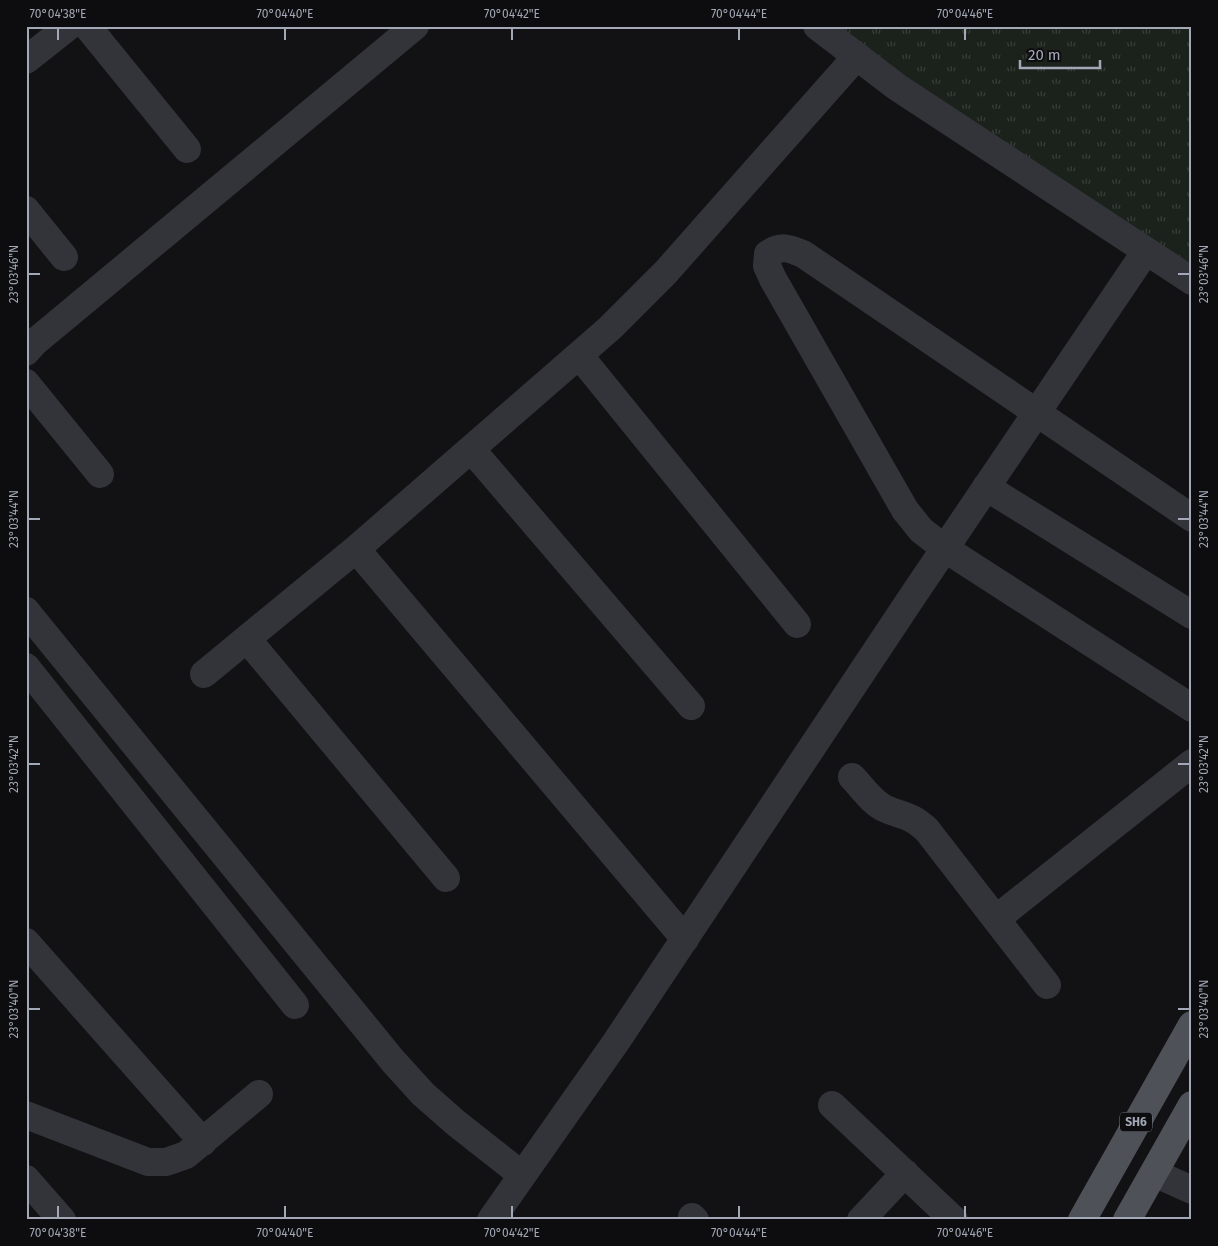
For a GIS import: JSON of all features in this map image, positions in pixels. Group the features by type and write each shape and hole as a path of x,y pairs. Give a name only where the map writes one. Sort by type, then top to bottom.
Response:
{"main road":[{"name":"SH6","path":"1082,1220 1192,1025"},
{"path":"1127,1220 1192,1105"}],"street":[{"path":"26,60 69,26"},
{"path":"87,26 187,149"},
{"path":"26,352 35,342 415,26"},
{"path":"817,26 897,87 1192,281"},
{"path":"204,674 356,549 610,328 666,272 857,56"},
{"path":"26,210 64,257"},
{"path":"1192,518 803,254 789,247 776,249 768,254 767,266 773,279 905,510 921,530 944,548 1192,708"},
{"path":"491,1220 616,1042 944,548 1146,251"},
{"path":"579,355 796,624"},
{"path":"26,383 100,474"},
{"path":"471,449 691,706"},
{"path":"986,487 1192,615"},
{"path":"356,549 685,939"},
{"path":"26,611 393,1062 423,1094 456,1123 522,1175"},
{"path":"247,638 446,878"},
{"path":"26,667 295,1006"},
{"path":"996,919 1192,763"},
{"path":"852,776 878,804 886,809 908,816 927,830 1047,985"},
{"path":"26,942 203,1142"},
{"path":"26,1115 148,1162 166,1162 186,1155 260,1094"},
{"path":"832,1105 954,1220"},
{"path":"861,1220 905,1173"},
{"path":"1154,1173 1192,1190"},
{"path":"26,1179 62,1220"}],"green space":[{"path":"813,26 1192,26 1192,290"}]}
